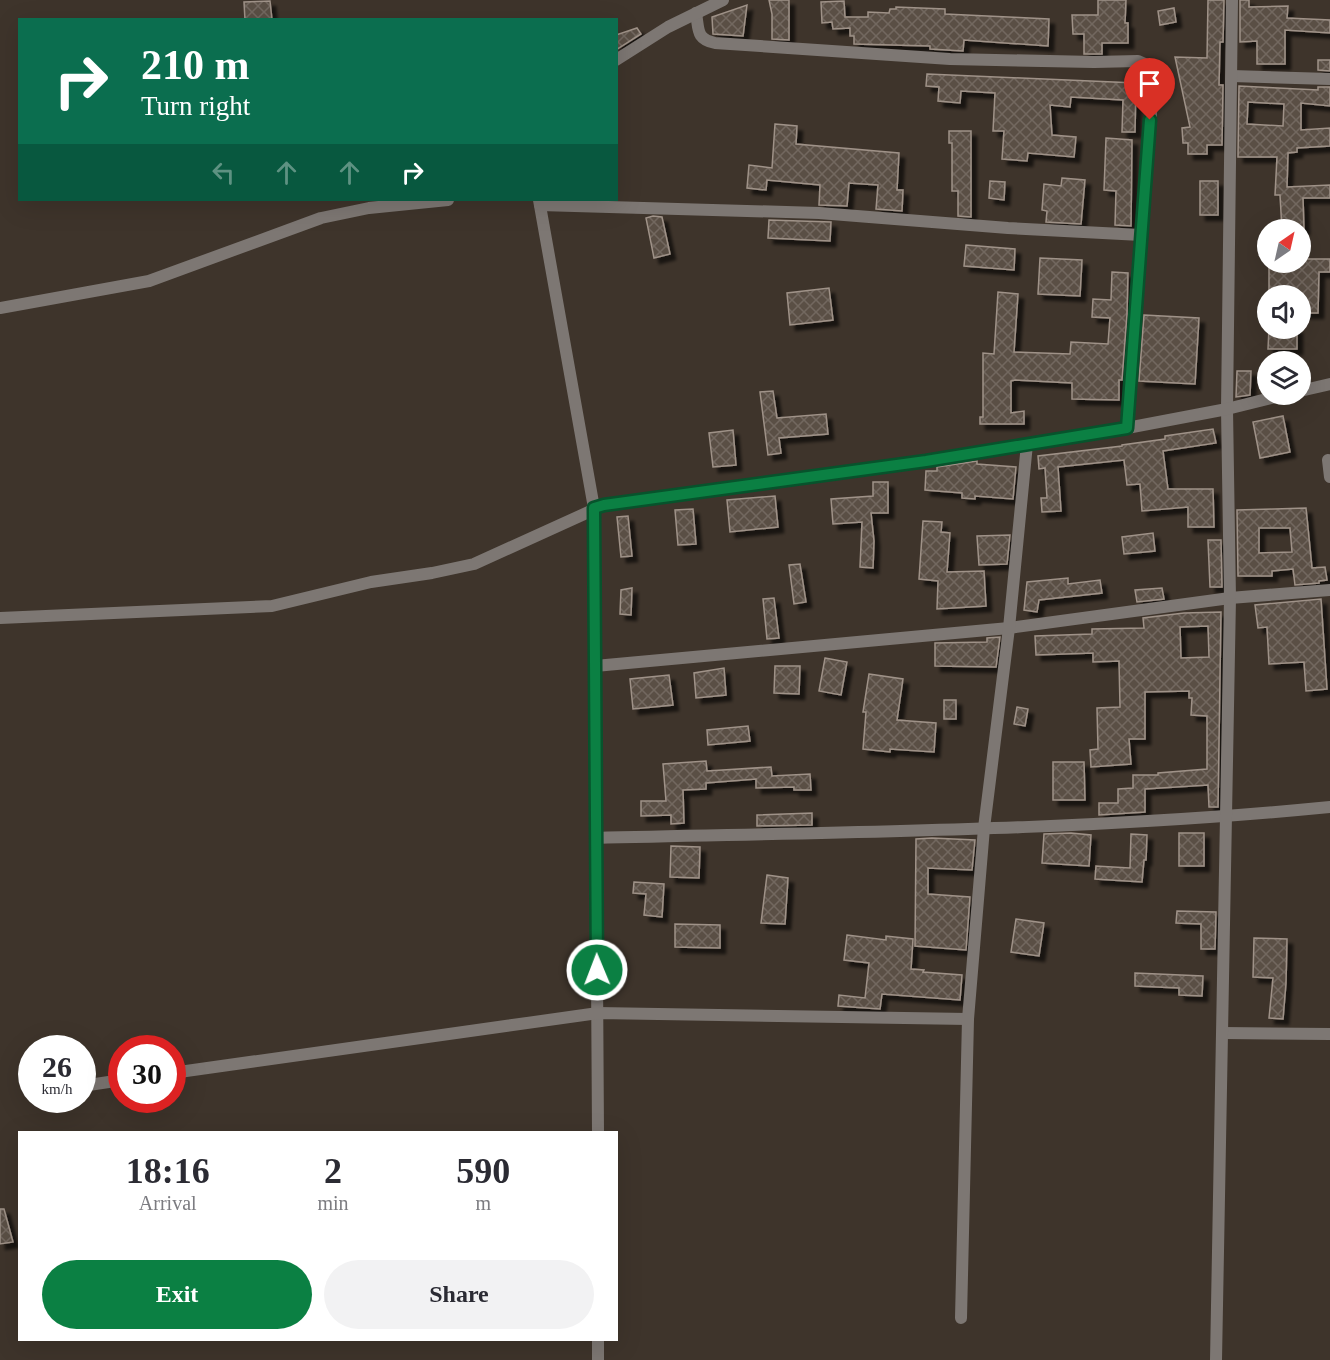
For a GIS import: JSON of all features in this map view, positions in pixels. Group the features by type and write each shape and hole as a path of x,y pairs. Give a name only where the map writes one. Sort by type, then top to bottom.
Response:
{"street":[{"path":"618,59 668,27 723,0"},
{"path":"1216,1360 1230,598 1227,409 1232,0"},
{"path":"696,14 700,38 715,43 950,59 1138,61 1148,65 1154,74 1127,428"},
{"path":"1232,76 1330,79"},
{"path":"0,308 149,281 321,218 369,208 438,201"},
{"path":"598,1131 594,508 540,202 819,213 1008,228 1141,235"},
{"path":"1311,388 1330,384"},
{"path":"0,618 273,606 370,582 474,564 604,505 926,461 1127,428 1257,402"},
{"path":"961,1318 968,1019 984,828 1009,628 1027,444"},
{"path":"1328,460 1330,477"},
{"path":"596,666 1009,628 1230,598 1330,590"},
{"path":"596,838 984,828 1227,817 1330,807"},
{"path":"186,1071 598,1013 968,1019"},
{"path":"1223,1033 1330,1034"},
{"path":"598,1341 598,1360"}],"building":[{"path":"769,0 789,0 789,40 772,39 772,14"},
{"path":"1098,0 1126,0 1125,23 1128,23 1128,43 1102,43 1102,54 1084,54 1084,34 1073,34 1072,15 1098,15"},
{"path":"1208,0 1224,0 1219,85 1223,85 1222,145 1207,145 1207,154 1188,154 1188,143 1183,143 1182,128 1190,127 1175,57 1207,58"},
{"path":"1240,0 1249,0 1249,7 1288,6 1287,18 1330,20 1330,33 1285,30 1285,64 1257,64 1257,41 1240,42"},
{"path":"270,1 272,18 245,18 244,2"},
{"path":"844,1 845,17 868,17 868,12 889,13 890,9 896,9 896,7 945,9 945,14 1049,19 1048,46 964,40 963,51 930,49 930,46 854,44 854,36 850,36 850,28 833,29 832,22 822,23 821,2"},
{"path":"747,5 743,36 713,34 712,17"},
{"path":"1174,8 1176,22 1160,25 1158,11"},
{"path":"637,28 641,34 618,49 618,34"},
{"path":"1318,60 1330,60 1330,71 1318,70"},
{"path":"927,74 1136,83 1135,132 1122,132 1123,100 1071,97 1070,107 1050,105 1052,135 1076,137 1074,157 1028,153 1027,161 1002,159 1004,131 993,131 995,93 961,91 960,103 938,101 939,87 926,86"},
{"path":"1239,86 1318,90 1318,87 1330,87 1330,106 1301,103 1301,130 1330,128 1330,146 1297,148 1297,152 1288,153 1287,187 1330,185 1330,198 1303,198 1304,219 1281,219 1280,195 1275,195 1277,157 1238,157","holes":["1248,102 1284,104 1283,126 1247,124"]},
{"path":"775,124 797,126 796,144 899,153 897,190 903,190 902,211 876,209 878,185 849,183 847,206 819,205 820,185 767,180 766,190 747,188 749,165 772,168"},
{"path":"949,131 971,131 971,217 958,216 958,191 952,191 952,143 949,143"},
{"path":"1106,138 1132,140 1131,226 1115,225 1116,191 1104,190"},
{"path":"1062,178 1085,180 1081,224 1046,222 1047,211 1042,210 1044,184 1061,186"},
{"path":"990,181 1005,182 1004,200 989,198"},
{"path":"1200,181 1218,181 1218,215 1200,215"},
{"path":"662,217 670,254 654,258 646,218"},
{"path":"769,220 831,222 830,241 768,238"},
{"path":"966,245 1015,249 1014,270 964,266"},
{"path":"1040,258 1082,260 1080,296 1038,294"},
{"path":"1311,259 1330,259 1330,272 1319,272 1318,313 1311,313 1311,285 1269,285 1269,273 1311,273"},
{"path":"1112,272 1128,273 1127,314 1122,380 1119,380 1119,400 1072,399 1072,383 1015,380 1011,381 1011,413 1024,411 1024,424 980,424 980,417 983,417 983,353 994,354 998,292 1018,294 1014,352 1070,354 1071,342 1108,344 1110,318 1092,317 1093,299 1111,300"},
{"path":"829,288 833,320 790,325 787,293"},
{"path":"1144,315 1199,318 1195,384 1139,381"},
{"path":"1268,339 1297,339 1297,349 1268,349"},
{"path":"1237,371 1251,371 1250,395 1236,397"},
{"path":"773,391 777,418 826,414 828,434 779,438 781,453 768,455 760,392"},
{"path":"1283,416 1290,452 1260,458 1253,422"},
{"path":"1213,429 1216,443 1163,451 1168,489 1213,489 1214,527 1188,527 1188,507 1142,511 1140,484 1127,485 1124,460 1058,467 1061,511 1042,512 1041,498 1047,498 1045,468 1039,469 1038,456 1122,446 1165,439 1165,436"},
{"path":"733,430 736,465 713,467 709,433"},
{"path":"977,461 977,464 1016,467 1013,499 975,496 975,499 962,498 962,493 925,490 926,471 937,471 937,467"},
{"path":"873,482 888,482 888,513 871,513 874,541 873,568 860,567 862,522 833,524 831,499 873,496"},
{"path":"775,496 778,527 730,532 727,500"},
{"path":"1306,508 1312,568 1325,567 1327,580 1295,585 1293,569 1272,571 1272,576 1238,576 1237,510","holes":["1259,528 1290,528 1292,552 1259,553"]},
{"path":"693,509 696,544 678,545 675,510"},
{"path":"628,516 632,556 621,557 617,517"},
{"path":"923,521 942,522 941,532 950,533 947,572 984,571 986,606 937,609 938,581 919,579"},
{"path":"1153,533 1155,551 1124,554 1122,537"},
{"path":"1010,535 1007,564 979,565 977,536"},
{"path":"1208,540 1221,540 1222,587 1210,587"},
{"path":"800,564 806,602 794,604 789,565"},
{"path":"1068,578 1068,584 1100,580 1102,593 1039,600 1037,612 1024,610 1027,582"},
{"path":"632,588 631,615 620,614 621,590"},
{"path":"1162,588 1164,599 1137,602 1135,590"},
{"path":"774,598 779,638 767,639 763,599"},
{"path":"1321,599 1327,689 1306,691 1304,662 1269,664 1267,627 1258,628 1255,605"},
{"path":"1221,612 1218,807 1209,807 1208,785 1145,789 1145,812 1099,815 1099,803 1118,803 1118,789 1133,788 1133,775 1158,775 1158,773 1207,769 1207,716 1191,715 1192,698 1189,698 1189,691 1145,692 1145,739 1129,739 1131,764 1091,767 1090,750 1098,749 1097,708 1120,707 1119,661 1093,662 1093,653 1036,655 1035,636 1092,634 1092,629 1144,628 1143,618 1184,613","holes":["1208,626 1209,657 1181,658 1180,627"]},
{"path":"1000,637 996,667 935,666 935,643 987,642 987,638"},
{"path":"825,658 847,662 841,695 819,691"},
{"path":"775,666 800,666 799,694 774,693"},
{"path":"724,668 726,695 696,698 694,673"},
{"path":"869,674 903,679 897,720 936,723 934,752 890,749 890,752 863,749 866,712 863,712"},
{"path":"669,675 673,705 633,709 630,679"},
{"path":"944,700 956,700 956,719 944,719"},
{"path":"1017,707 1028,709 1025,726 1014,724"},
{"path":"748,726 750,741 708,745 707,730"},
{"path":"706,761 707,771 771,767 772,776 810,774 811,790 794,790 794,787 756,788 756,779 706,783 706,789 683,790 684,823 671,824 671,815 641,816 641,801 666,801 663,764"},
{"path":"1053,762 1084,762 1085,800 1053,800"},
{"path":"812,813 812,825 757,826 757,815"},
{"path":"1179,833 1204,833 1204,866 1179,866"},
{"path":"1044,834 1091,835 1089,866 1042,863"},
{"path":"1131,834 1147,835 1142,882 1095,879 1096,866 1130,868"},
{"path":"916,839 975,840 972,870 928,868 928,894 970,897 966,950 915,946"},
{"path":"671,846 700,847 699,878 670,877"},
{"path":"767,875 788,878 785,924 761,923"},
{"path":"634,882 664,884 662,917 644,915 646,894 633,893"},
{"path":"1177,911 1216,912 1215,949 1201,949 1201,924 1176,923"},
{"path":"1016,919 1044,923 1039,956 1011,952"},
{"path":"675,924 720,925 720,948 675,947"},
{"path":"847,935 886,940 886,936 913,939 911,969 962,975 960,1000 882,994 880,1009 838,1006 839,995 865,998 869,963 844,960"},
{"path":"1254,938 1287,939 1283,1019 1269,1018 1273,978 1253,977"},
{"path":"1135,973 1203,976 1202,996 1179,995 1179,988 1135,986"},
{"path":"0,1209 4,1209 13,1242 0,1244"}],"route":[{"path":"597,970 594,508 926,461 1127,428 1150,120"}]}
